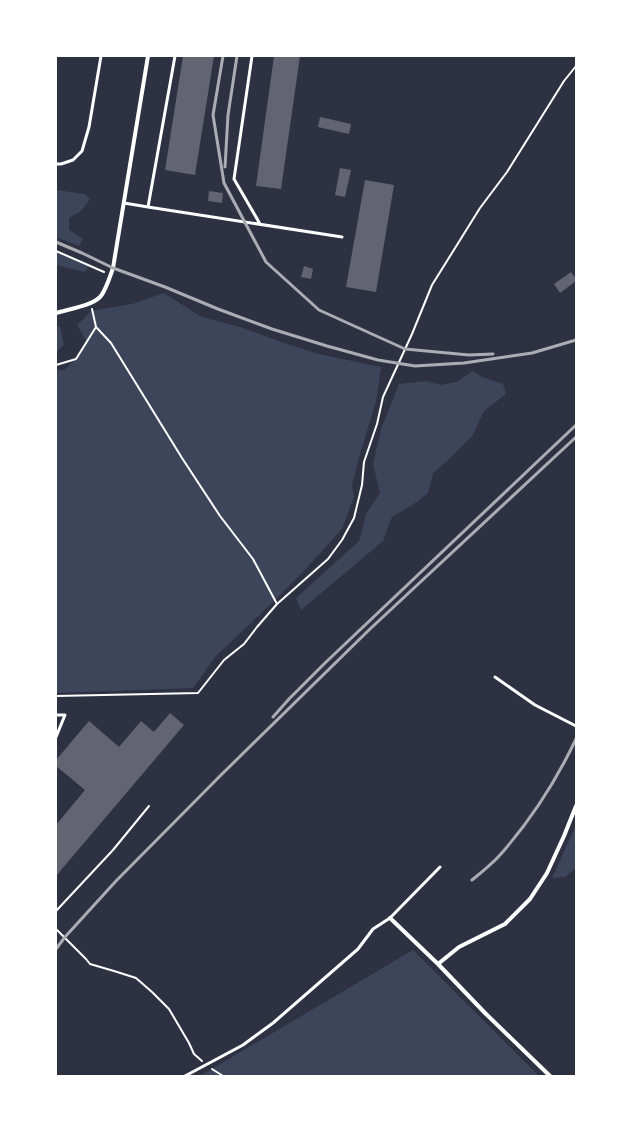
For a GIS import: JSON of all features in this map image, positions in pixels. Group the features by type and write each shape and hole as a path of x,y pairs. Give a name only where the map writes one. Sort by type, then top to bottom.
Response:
{"street":[{"path":"56,313 91,303 101,296 111,275 148,56"},
{"path":"438,964 458,947 505,924 530,899 547,873 576,806"},
{"path":"390,918 550,1076"}],"lane":[{"path":"56,164 73,160 82,151 89,127 101,56"},
{"path":"148,207 175,56"},
{"path":"252,56 234,179 260,224"},
{"path":"124,203 342,237"},
{"path":"495,677 535,705 576,726"},
{"path":"56,715 65,715 56,737"},
{"path":"185,1076 243,1045 273,1023 358,948 372,928 390,918 440,867"}],"path":[{"path":"56,696 198,693 224,660 244,644 257,626 277,604 328,559 342,540 354,518 362,485 364,462 377,424 383,397 412,334 432,285 480,208 507,172 564,81 576,66"},
{"path":"56,251 111,275"},
{"path":"91,303 96,327 111,343 182,458 220,516 253,559 277,604"},
{"path":"56,365 76,358 96,327"},
{"path":"56,911 113,850 149,806"},
{"path":"56,929 90,964 136,978 152,992 169,1009 194,1054 223,1076"}],"shaded area":[{"path":"56,190 85,194 90,199 81,211 69,218 69,230 83,239 79,246 56,237"},
{"path":"56,250 90,264 85,272 56,265"},
{"path":"164,293 200,316 240,327 319,354 381,367 376,402 352,485 354,497 342,529 301,574 215,657 193,688 56,693 56,370 64,370 79,356 87,342 77,325 91,311 132,304"},
{"path":"60,326 64,345 56,352 56,327"},
{"path":"473,371 482,377 503,384 506,394 484,411 473,435 433,473 428,493 417,502 392,517 383,541 301,610 296,598 359,541 366,514 380,493 373,464 381,429 399,384 427,381 441,385 456,382"},
{"path":"576,825 576,868 565,877 552,878"},
{"path":"413,950 539,1076 200,1076"}],"building":[{"path":"183,56 214,56 195,175 165,170"},
{"path":"274,56 300,56 281,189 256,186"},
{"path":"320,117 351,124 349,134 318,127"},
{"path":"340,168 351,170 345,197 335,195"},
{"path":"365,180 394,185 376,292 346,287"},
{"path":"209,191 223,193 222,203 208,201"},
{"path":"304,266 313,269 311,279 301,277"},
{"path":"571,272 576,281 560,293 554,284"},
{"path":"170,713 184,725 56,876 56,825 85,790 56,766 56,760 89,721 119,747 141,721 154,732"}],"railway":[{"path":"223,56 213,115 224,183 266,262 319,310 405,349 469,355 493,354"},
{"path":"225,167 228,115 237,56"},
{"path":"56,242 113,268 272,329 378,360 415,366 464,363 532,353 576,340"},
{"path":"273,717 325,663 576,425"},
{"path":"56,949 116,881 221,775 370,629 576,437"},
{"path":"472,880 497,858 522,828 542,800 576,739"}]}
